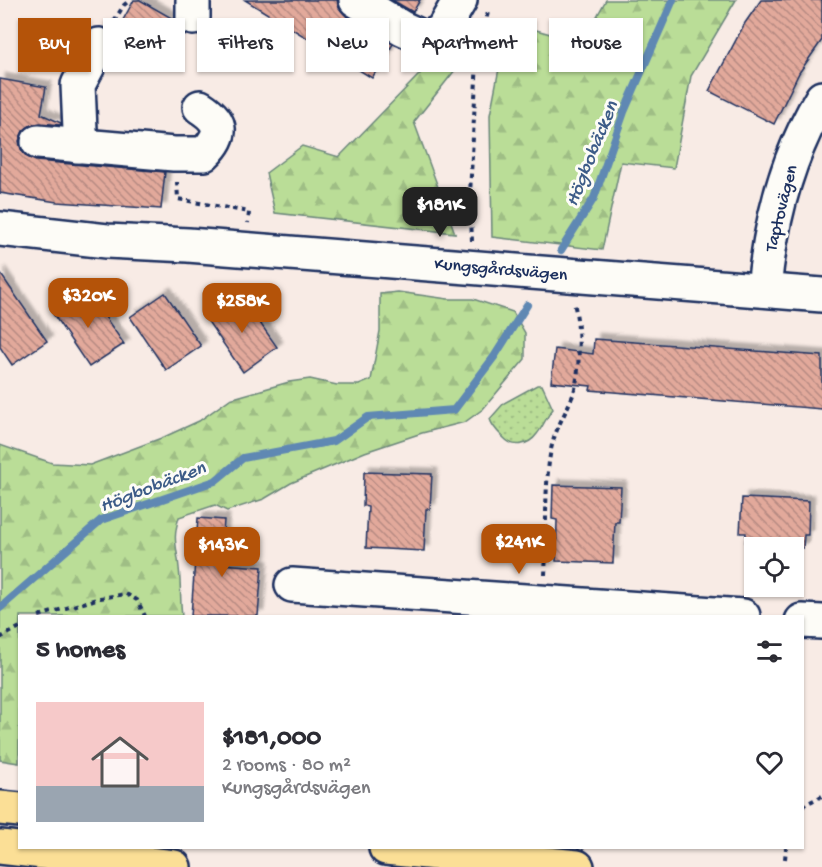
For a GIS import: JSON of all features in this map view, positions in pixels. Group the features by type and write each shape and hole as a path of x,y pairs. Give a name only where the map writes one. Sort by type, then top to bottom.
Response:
{"main road":[{"path":"0,808 18,810"},
{"path":"0,846 18,848"},
{"path":"25,849 174,867"},
{"path":"396,849 577,867"}],"street":[{"path":"356,0 402,28 426,39 442,31 474,5"},
{"path":"77,146 80,130 78,85 99,45"},
{"name":"Taptovägen","path":"764,290 776,215 791,161 822,98"},
{"path":"38,142 174,154 204,154 216,142 217,122 212,114 200,107"},
{"name":"Kungsgårdsvägen","path":"0,229 107,241 188,245 822,295"},
{"path":"292,585 392,604 544,603 728,615"},
{"path":"804,621 822,622"}],"path":[{"path":"124,5 130,0"},
{"path":"473,247 470,194 477,60 474,5"},
{"path":"174,154 178,199 249,212 248,232"},
{"path":"544,603 547,479 550,453 556,428 573,395 577,380 578,317 567,274"},
{"path":"42,615 99,598 126,594 137,600 144,615"},
{"path":"0,638 18,628"},
{"path":"804,805 822,796"},
{"path":"785,859 786,849"}],"green space":[{"path":"606,0 736,0 691,76 674,168 621,162 602,250 492,237 490,115 498,72 537,72 537,30 549,34 549,72 643,72 643,18 596,18"},
{"path":"422,72 453,72 414,122 455,233 275,213 266,173 302,146 339,157"},
{"path":"398,292 448,299 473,299 513,312 525,333 525,359 483,409 465,422 422,433 365,452 291,483 264,499 227,511 215,505 179,517 175,538 182,615 18,615 18,763 0,760 0,445 52,463 90,465 199,421 230,399 289,382 310,379 337,385 359,385 371,380 380,331 380,294"},
{"path":"537,385 542,385 553,409 534,438 526,443 512,444 498,432 490,419 504,403"}],"building":[{"path":"134,0 140,0 172,18 124,18"},
{"path":"245,0 337,0 339,8 349,18 306,18 306,37 294,30 294,18 274,18"},
{"path":"392,0 420,0 413,12"},
{"path":"761,0 822,0 822,40 799,73 774,124 709,91 745,23"},
{"path":"362,72 376,72 372,78"},
{"path":"0,79 46,87 41,114 61,123 61,125 40,123 31,125 23,131 19,141 27,157 36,161 165,172 161,209 57,202 0,193"},
{"path":"0,273 47,341 12,365 0,347"},
{"path":"87,291 124,344 89,367 53,314"},
{"path":"165,293 201,346 166,370 130,317"},
{"path":"241,296 277,347 243,372 207,320"},
{"path":"594,339 822,356 822,409 590,390 591,386 551,382 555,349 593,354"},
{"path":"364,472 432,474 430,509 426,509 424,551 366,548 368,507 363,506"},
{"path":"553,485 621,487 619,522 615,522 613,563 556,561 557,520 552,519"},
{"path":"742,498 809,501 808,535 804,537 746,537 746,533 740,533"},
{"path":"198,518 224,520 221,564 262,567 258,615 191,615"}],"waterway":[{"name":"Högbobäcken","path":"561,250 594,198 624,112 673,0"},
{"name":"Högbobäcken","path":"0,608 101,520 215,481 243,458 334,441 368,417 454,410 494,357 527,305"}]}
